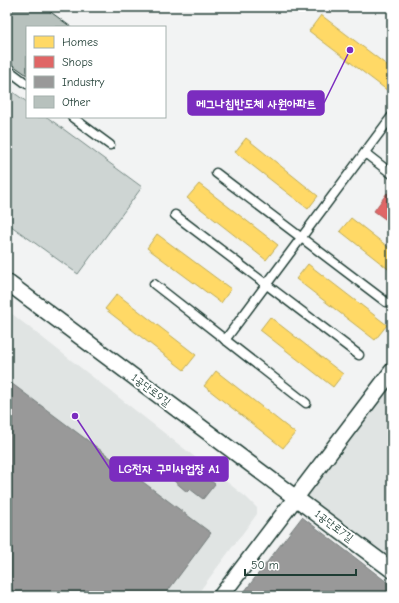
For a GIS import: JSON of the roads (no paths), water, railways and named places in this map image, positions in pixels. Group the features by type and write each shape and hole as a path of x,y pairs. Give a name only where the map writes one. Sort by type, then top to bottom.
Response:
{"street":[{"name":"1공단로9길","path":"7,282 296,498"},
{"path":"221,596 392,371"},
{"name":"1공단로7길","path":"296,498 392,570"}],"lane":[{"path":"7,69 26,83"},
{"path":"226,340 392,116"},
{"path":"73,118 110,145"},
{"path":"365,153 392,174"},
{"path":"216,172 386,302"},
{"path":"175,215 359,354"},
{"path":"154,284 306,403"}],"place":[{"name":"메그나칩반도체 사원아파트","path":"350,50"},
{"name":"LG전자 구미사업장 A1","path":"75,416"}]}
